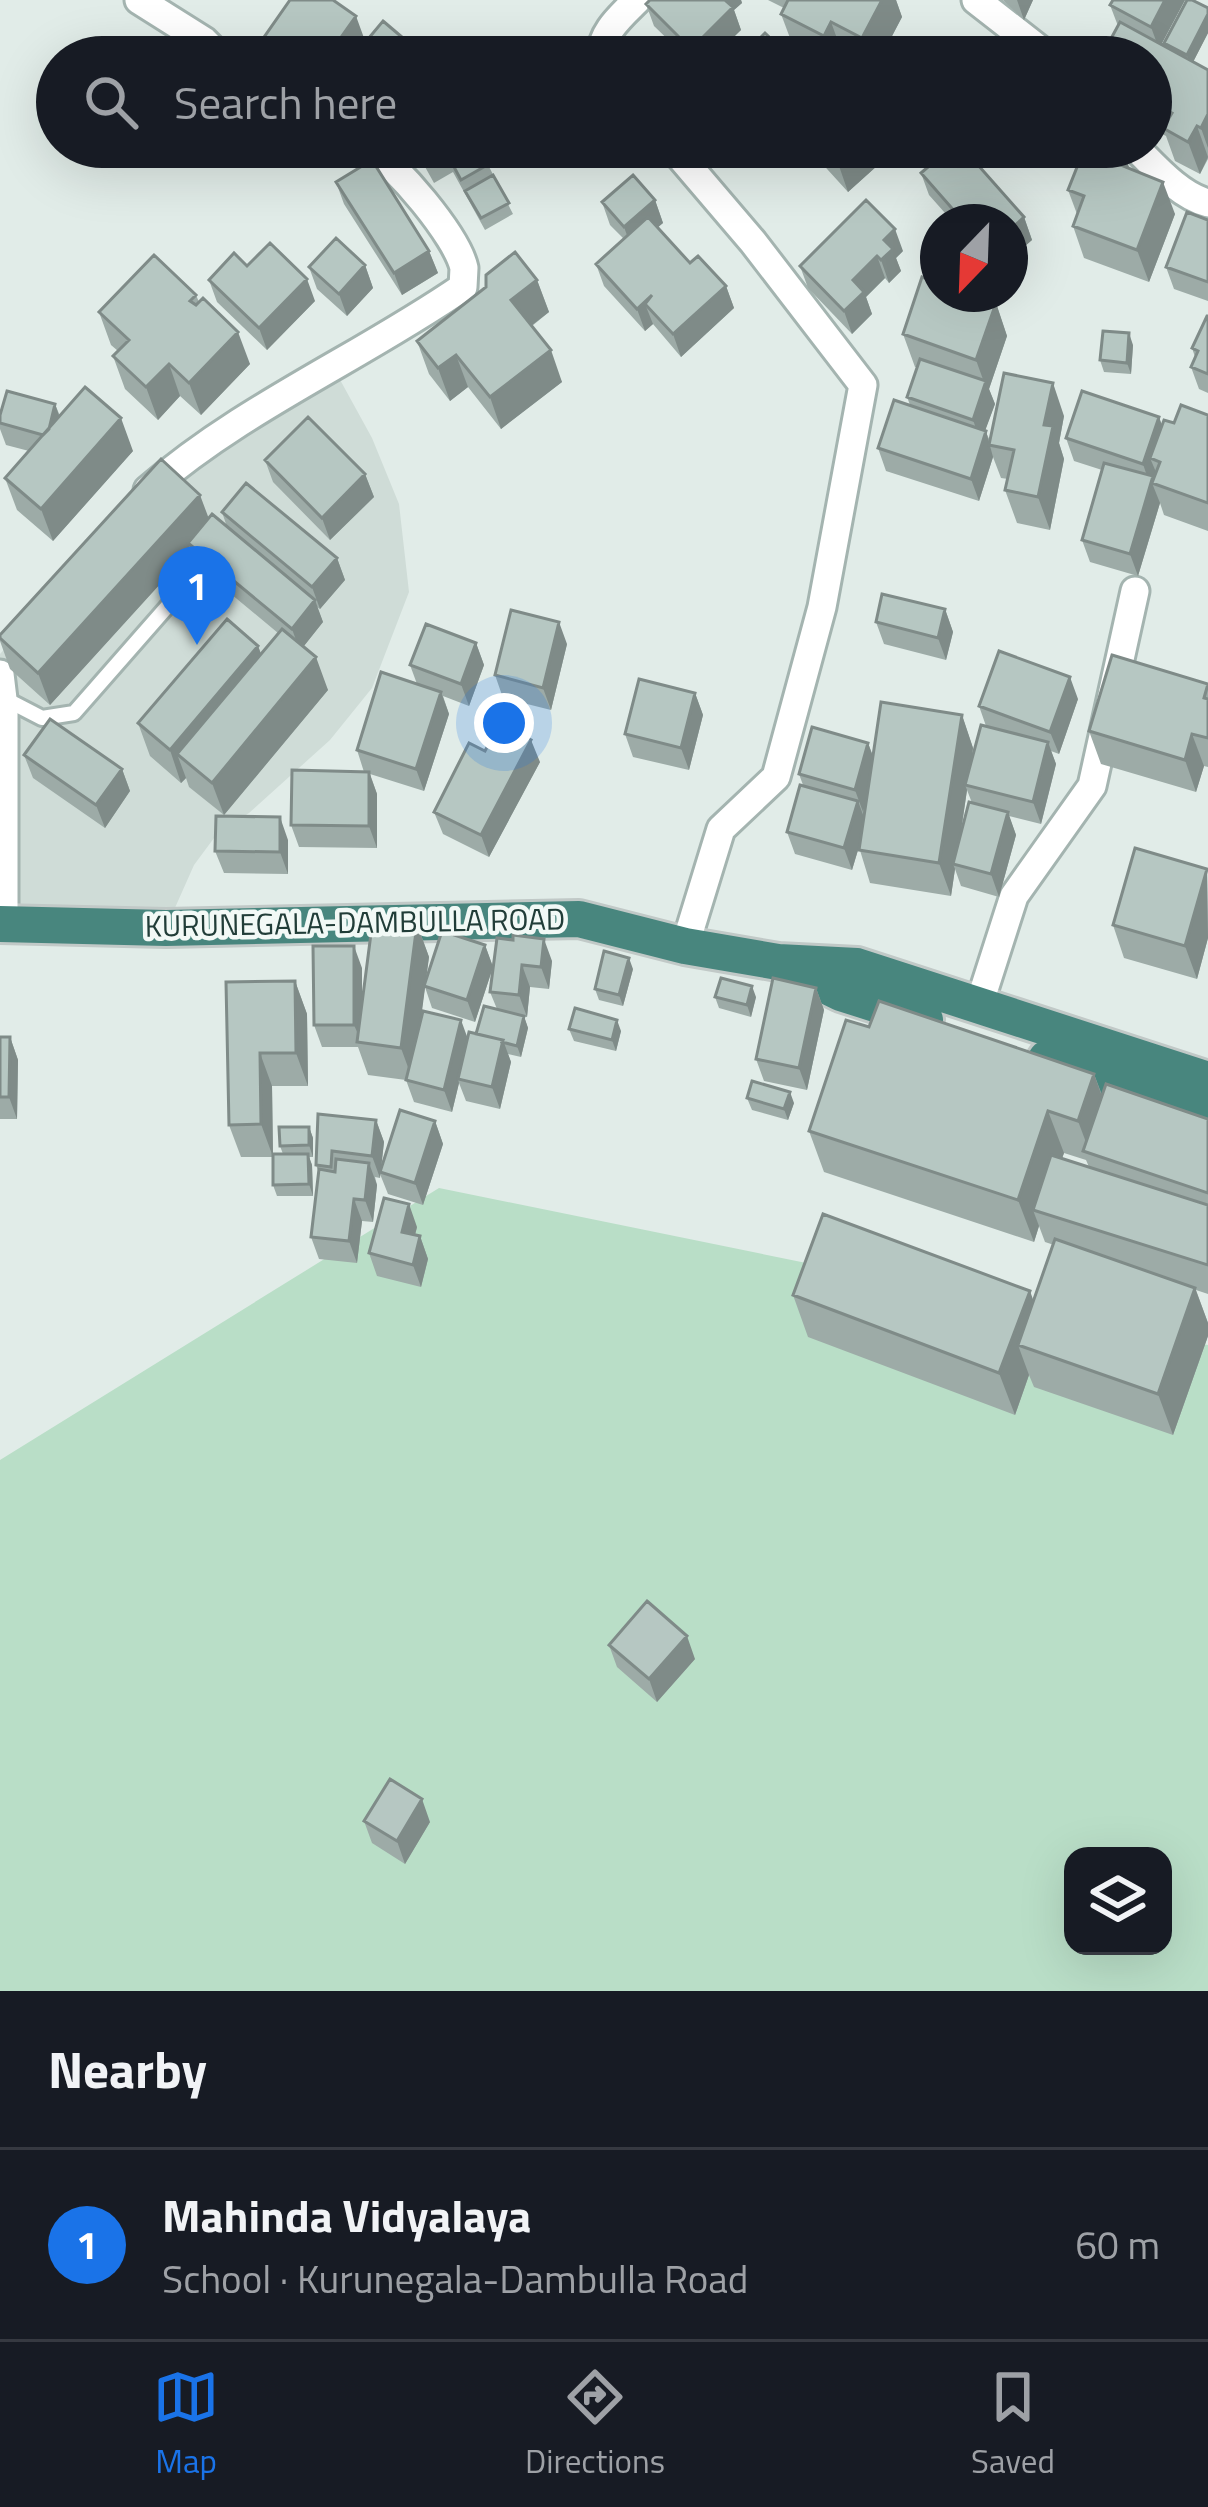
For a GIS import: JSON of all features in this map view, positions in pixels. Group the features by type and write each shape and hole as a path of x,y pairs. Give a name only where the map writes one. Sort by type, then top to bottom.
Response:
{"highway":[{"name":"KURUNEGALA-DAMBULLA ROAD","path":"2,924 166,928 579,919 685,946 778,962 857,966 1208,1080"},
{"name":"KURUNEGALA-DAMBULLA ROAD","path":"778,962 841,993 1208,1114"}],"street":[{"path":"139,0 197,36"},
{"path":"606,36 637,0"},
{"path":"976,0 1022,36"},
{"path":"123,514 182,460 463,287 464,268 448,238 410,183 392,168"},
{"path":"685,946 721,829 776,778 822,607 863,385 689,168"},
{"path":"1157,168 1208,203"},
{"path":"980,1005 1014,896 1092,786 1135,591"},
{"path":"0,674 4,707 2,924"}],"lane":[{"path":"4,707 13,703 43,718 74,713 187,584"}],"shaded area":[{"path":"333,367 372,438 399,504 409,592 372,688 330,740 249,813 217,834 194,865 166,928 4,924 0,654 138,499"}],"green space":[{"path":"439,1188 1208,1345 1208,1991 0,1991 0,1460"}],"building":[{"path":"290,0 333,0 356,16 342,36 265,36"},
{"path":"650,0 725,0 733,7 704,36 678,36 646,4"},
{"path":"788,0 882,0 863,36 831,22 824,36 781,14"},
{"path":"1113,0 1165,0 1151,27 1110,5"},
{"path":"1187,0 1208,8 1187,55 1172,47 1172,36 1168,36"},
{"path":"383,21 401,36 370,36"},
{"path":"1120,22 1146,36 1112,36"},
{"path":"1172,50 1208,70 1208,114 1188,142 1172,133"},
{"path":"359,168 377,168 429,251 394,273 336,182"},
{"path":"455,168 482,168 461,180"},
{"path":"927,168 981,168 1012,204 948,204 921,173"},
{"path":"1077,168 1128,168 1163,182 1137,250 1073,226 1084,196 1068,190"},
{"path":"493,175 509,203 481,218 465,191"},
{"path":"633,175 655,200 624,227 602,202"},
{"path":"866,200 895,229 884,240 893,249 881,260 877,256 853,280 864,292 844,311 800,266"},
{"path":"1187,212 1208,220 1208,282 1166,267"},
{"path":"648,217 690,263 698,256 726,286 673,334 645,304 652,295 637,309 596,264"},
{"path":"336,238 365,265 339,294 309,267"},
{"path":"270,243 307,279 259,328 209,280 234,253 247,266"},
{"path":"515,252 537,280 511,300 551,350 490,397 456,355 438,368 417,341 486,287 486,275"},
{"path":"154,255 196,295 190,301 196,305 203,298 238,332 189,383 169,364 146,387 113,356 129,340 99,312"},
{"path":"920,283 920,312 993,312 976,360 903,334"},
{"path":"1208,316 1208,374 1191,367 1198,351 1192,348"},
{"path":"1103,331 1129,333 1127,363 1100,360"},
{"path":"920,359 986,381 973,420 907,397"},
{"path":"1004,373 1053,383 1044,425 1053,426 1038,497 1005,490 1014,450 989,445"},
{"path":"85,387 121,418 41,509 5,478"},
{"path":"7,391 55,404 43,435 0,423"},
{"path":"1082,391 1159,417 1143,464 1066,438"},
{"path":"894,400 986,431 971,479 878,448"},
{"path":"1181,405 1208,415 1208,503 1152,483 1160,462 1150,458 1164,420 1174,423"},
{"path":"308,417 365,474 322,518 265,460"},
{"path":"161,459 200,495 38,673 0,635"},
{"path":"1104,463 1153,476 1130,554 1082,540"},
{"path":"246,483 337,558 312,587 222,512"},
{"path":"212,514 315,600 292,629 188,543"},
{"path":"882,594 945,609 938,638 876,622"},
{"path":"511,610 559,622 543,688 495,675"},
{"path":"227,619 258,646 170,750 138,723"},
{"path":"426,624 476,643 461,684 410,665"},
{"path":"282,629 316,657 212,783 177,754"},
{"path":"999,651 1070,677 1050,732 979,706"},
{"path":"1112,655 1208,684 1204,698 1208,699 1208,738 1192,734 1185,760 1089,731"},
{"path":"381,672 441,692 416,769 357,750"},
{"path":"639,679 695,693 681,748 625,734"},
{"path":"881,702 962,715 939,863 859,850"},
{"path":"50,719 122,769 96,805 24,755"},
{"path":"499,724 531,740 481,835 434,812 469,743 485,751"},
{"path":"981,725 1048,742 1033,802 965,785"},
{"path":"812,727 868,743 855,790 799,774"},
{"path":"292,770 369,772 369,826 291,825"},
{"path":"800,785 858,801 844,848 787,832"},
{"path":"969,802 1008,812 991,874 953,864"},
{"path":"216,816 280,817 280,852 215,851"},
{"path":"1135,848 1207,869 1185,946 1113,925"},
{"path":"373,918 417,924 401,1048 357,1042"},
{"path":"442,931 485,945 467,1000 424,986"},
{"path":"513,935 544,939 541,967 522,965 519,995 490,992 497,938 513,940"},
{"path":"313,946 354,946 354,1025 314,1025"},
{"path":"604,951 629,958 619,995 595,989"},
{"path":"721,978 752,986 747,1005 715,997"},
{"path":"773,978 816,988 799,1068 756,1059"},
{"path":"295,981 296,1053 260,1053 261,1124 229,1125 226,982"},
{"path":"879,1001 1094,1074 1078,1121 1048,1111 1018,1200 809,1131 846,1020 869,1027"},
{"path":"484,1006 524,1016 517,1046 476,1034"},
{"path":"575,1008 617,1020 612,1040 569,1029"},
{"path":"423,1011 461,1020 444,1090 406,1080"},
{"path":"469,1032 503,1040 492,1087 458,1079"},
{"path":"0,1037 10,1037 9,1097 0,1097"},
{"path":"752,1081 790,1092 784,1109 747,1098"},
{"path":"1106,1084 1208,1119 1208,1193 1083,1151"},
{"path":"400,1110 435,1121 415,1183 380,1172"},
{"path":"318,1114 376,1120 372,1156 332,1151 331,1167 316,1165"},
{"path":"279,1127 309,1127 309,1145 280,1146"},
{"path":"273,1154 308,1154 309,1184 273,1185"},
{"path":"1051,1155 1208,1205 1208,1265 1033,1210"},
{"path":"336,1159 369,1163 365,1200 354,1199 349,1241 311,1237 319,1169 335,1172"},
{"path":"384,1198 409,1204 402,1232 420,1236 413,1265 369,1253"},
{"path":"823,1214 1030,1291 999,1373 793,1295"},
{"path":"1055,1239 1195,1288 1158,1394 1018,1345"},
{"path":"647,1601 687,1636 649,1679 609,1645"},
{"path":"390,1779 422,1799 397,1841 364,1821"}],"place":[{"name":"Mahinda Vidyalaya","path":"197,645"}]}
